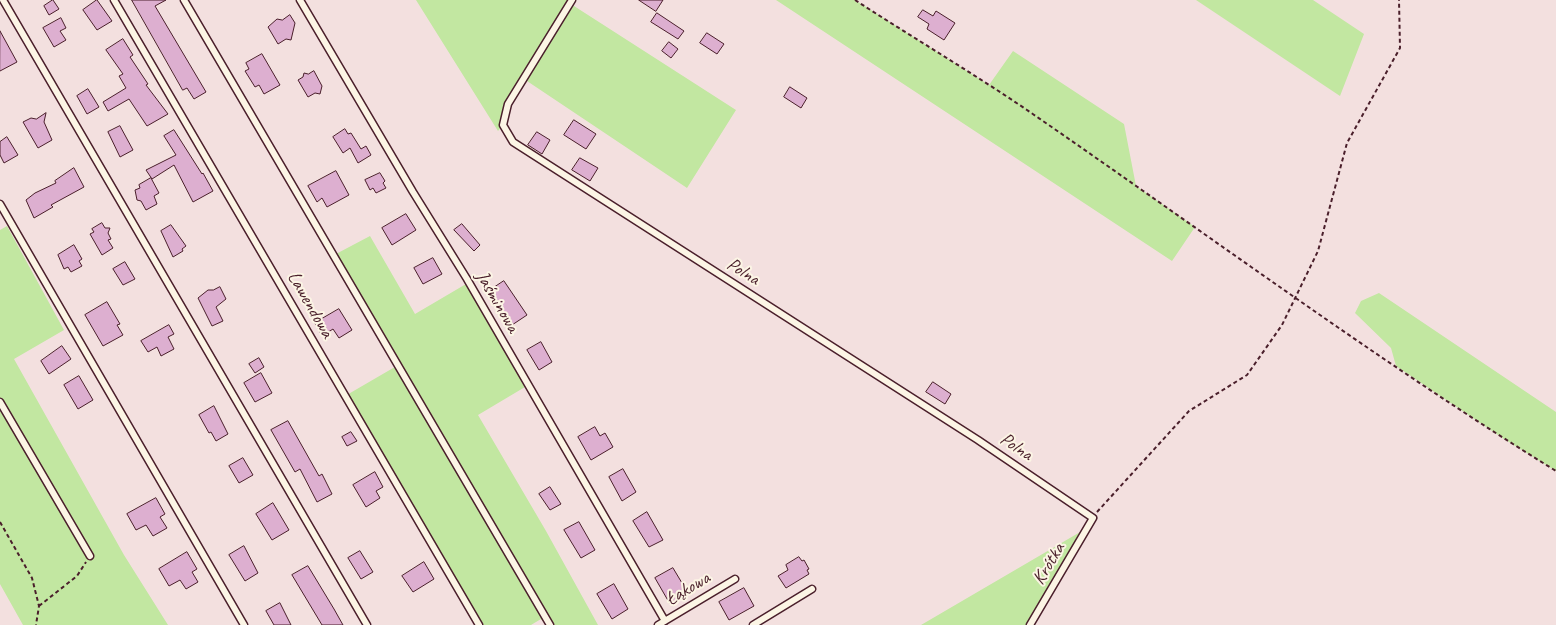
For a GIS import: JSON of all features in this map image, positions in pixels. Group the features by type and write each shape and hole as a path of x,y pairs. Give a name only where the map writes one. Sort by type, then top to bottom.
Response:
{"lane":[{"path":"2,0 367,625"},
{"name":"Lawendowa","path":"114,0 479,625"},
{"path":"184,0 550,625"},
{"name":"Jaśminowa","path":"300,0 413,192 467,279 665,621"},
{"name":"Polna","path":"572,0 508,104 503,125 513,142 978,440 1093,518"},
{"path":"0,204 244,625"},
{"path":"0,402 90,556"},
{"name":"Krótka","path":"1030,625 1093,518"},
{"name":"Łąkowa","path":"658,625 734,579"},
{"path":"753,625 812,588"}],"path":[{"path":"855,0 1001,93 1504,439 1556,471"},
{"path":"1093,518 1189,411 1246,375 1282,325 1318,251 1348,143 1400,48 1399,0"},
{"path":"0,522 32,578 39,606 36,625"},
{"path":"39,606 77,576 90,556"}],"green space":[{"path":"416,0 570,0 574,6 736,110 687,188 524,79 508,104 503,125 498,131"},
{"path":"776,0 855,0 989,85 1013,51 1124,124 1136,186 1195,227 1172,261"},
{"path":"1196,0 1313,0 1364,34 1340,96"},
{"path":"7,226 64,330 14,359 124,555 168,625 23,625 0,584 0,230"},
{"path":"370,236 415,314 466,284 525,387 478,415 546,531 598,625 546,625 541,619 531,625 483,625 345,396 400,364 334,255"},
{"path":"1379,293 1556,412 1556,471 1504,439 1396,366 1391,348 1355,313 1361,301"},
{"path":"1087,528 1027,625 921,625"}],"building":[{"path":"53,0 59,9 49,15 44,6"},
{"path":"97,0 112,21 97,30 83,10"},
{"path":"132,0 166,0 155,6 206,92 194,99 187,88 183,90"},
{"path":"639,0 663,0 656,11"},
{"path":"923,10 933,16 936,11 955,23 944,40 927,29 929,24 918,17"},
{"path":"657,13 684,31 678,39 651,22"},
{"path":"290,15 295,23 291,40 286,39 278,44 268,27 277,19 282,20"},
{"path":"61,18 66,28 60,31 66,40 54,47 43,28"},
{"path":"0,31 17,62 0,71"},
{"path":"707,33 724,44 717,54 700,43"},
{"path":"123,39 133,55 130,57 148,84 146,85 168,114 147,126 129,99 108,111 103,102 126,88 119,76 123,74 106,50"},
{"path":"669,42 678,49 671,58 662,51"},
{"path":"262,54 280,85 264,94 259,85 255,87 245,71 249,69 246,63"},
{"path":"314,71 322,86 320,94 315,93 308,97 298,80 303,77 304,73 308,74"},
{"path":"790,87 807,98 801,108 784,97"},
{"path":"88,89 99,107 87,114 77,96"},
{"path":"46,113 44,122 52,140 38,148 23,122 31,118 36,119"},
{"path":"574,120 596,134 586,149 564,135"},
{"path":"120,126 133,150 120,157 108,132"},
{"path":"345,129 348,134 351,133 361,149 366,146 371,155 358,163 350,148 343,153 333,137"},
{"path":"174,130 202,174 203,173 213,191 193,202 174,165 152,179 146,170 176,155 164,136"},
{"path":"537,132 550,140 542,154 528,145"},
{"path":"7,137 18,155 4,163 0,155 0,142"},
{"path":"580,158 598,168 590,181 572,170"},
{"path":"74,168 84,187 51,205 53,207 34,218 26,200 35,193 56,183 55,181"},
{"path":"336,171 349,195 327,207 322,198 317,202 308,186"},
{"path":"380,173 385,181 383,183 386,188 376,193 373,188 370,190 365,180"},
{"path":"151,178 159,193 154,196 157,204 146,210 141,201 137,200 135,190 140,188 139,185"},
{"path":"406,214 416,230 392,245 382,228"},
{"path":"102,223 105,228 110,228 108,233 111,239 108,240 113,248 102,255 90,234 94,232 92,229"},
{"path":"462,224 480,245 474,251 454,230"},
{"path":"171,225 186,246 182,249 183,251 173,257 161,231"},
{"path":"74,245 82,259 79,261 82,266 71,272 68,267 64,269 58,255"},
{"path":"433,258 442,274 423,284 414,268"},
{"path":"125,262 135,279 123,285 113,269"},
{"path":"504,281 527,315 509,327 486,293"},
{"path":"220,287 226,299 216,307 223,321 212,326 198,298 208,290 213,290"},
{"path":"107,302 120,324 117,325 123,335 103,346 85,315"},
{"path":"339,309 352,330 339,338 333,329 322,336 315,323"},
{"path":"169,325 174,334 168,337 174,349 161,356 157,347 148,352 141,341"},
{"path":"541,342 552,362 539,370 527,350"},
{"path":"62,346 71,359 49,374 41,361"},
{"path":"259,358 264,367 255,373 249,364"},
{"path":"261,373 272,393 255,402 244,383"},
{"path":"79,376 93,400 78,409 64,385"},
{"path":"933,382 951,394 945,404 926,392"},
{"path":"214,406 228,434 216,441 211,432 209,433 199,415"},
{"path":"288,421 319,476 322,474 332,494 317,502 300,469 295,472 271,430"},
{"path":"595,427 600,436 605,433 613,447 591,460 578,437"},
{"path":"351,432 357,441 347,446 342,437"},
{"path":"243,458 253,475 239,483 229,466"},
{"path":"623,469 636,492 622,501 609,477"},
{"path":"375,472 383,487 376,491 380,498 366,507 353,485"},
{"path":"550,487 561,504 550,510 539,494"},
{"path":"156,498 165,514 160,517 167,528 153,536 146,525 136,530 127,514"},
{"path":"273,503 289,530 272,540 256,514"},
{"path":"647,512 663,540 649,547 633,521"},
{"path":"579,522 595,550 581,558 564,530"},
{"path":"244,546 258,573 245,581 229,555"},
{"path":"360,551 373,572 361,579 348,558"},
{"path":"187,552 197,569 192,572 198,582 186,589 180,580 169,586 159,569"},
{"path":"799,557 802,561 804,560 809,569 807,570 809,574 786,588 778,576 788,570 786,565"},
{"path":"424,562 434,579 413,592 402,576"},
{"path":"308,566 343,625 322,625 292,575"},
{"path":"673,568 688,593 670,604 655,578"},
{"path":"614,584 628,609 612,619 597,594"},
{"path":"744,588 754,606 729,620 719,602"},
{"path":"280,603 291,625 274,625 266,611"}]}
